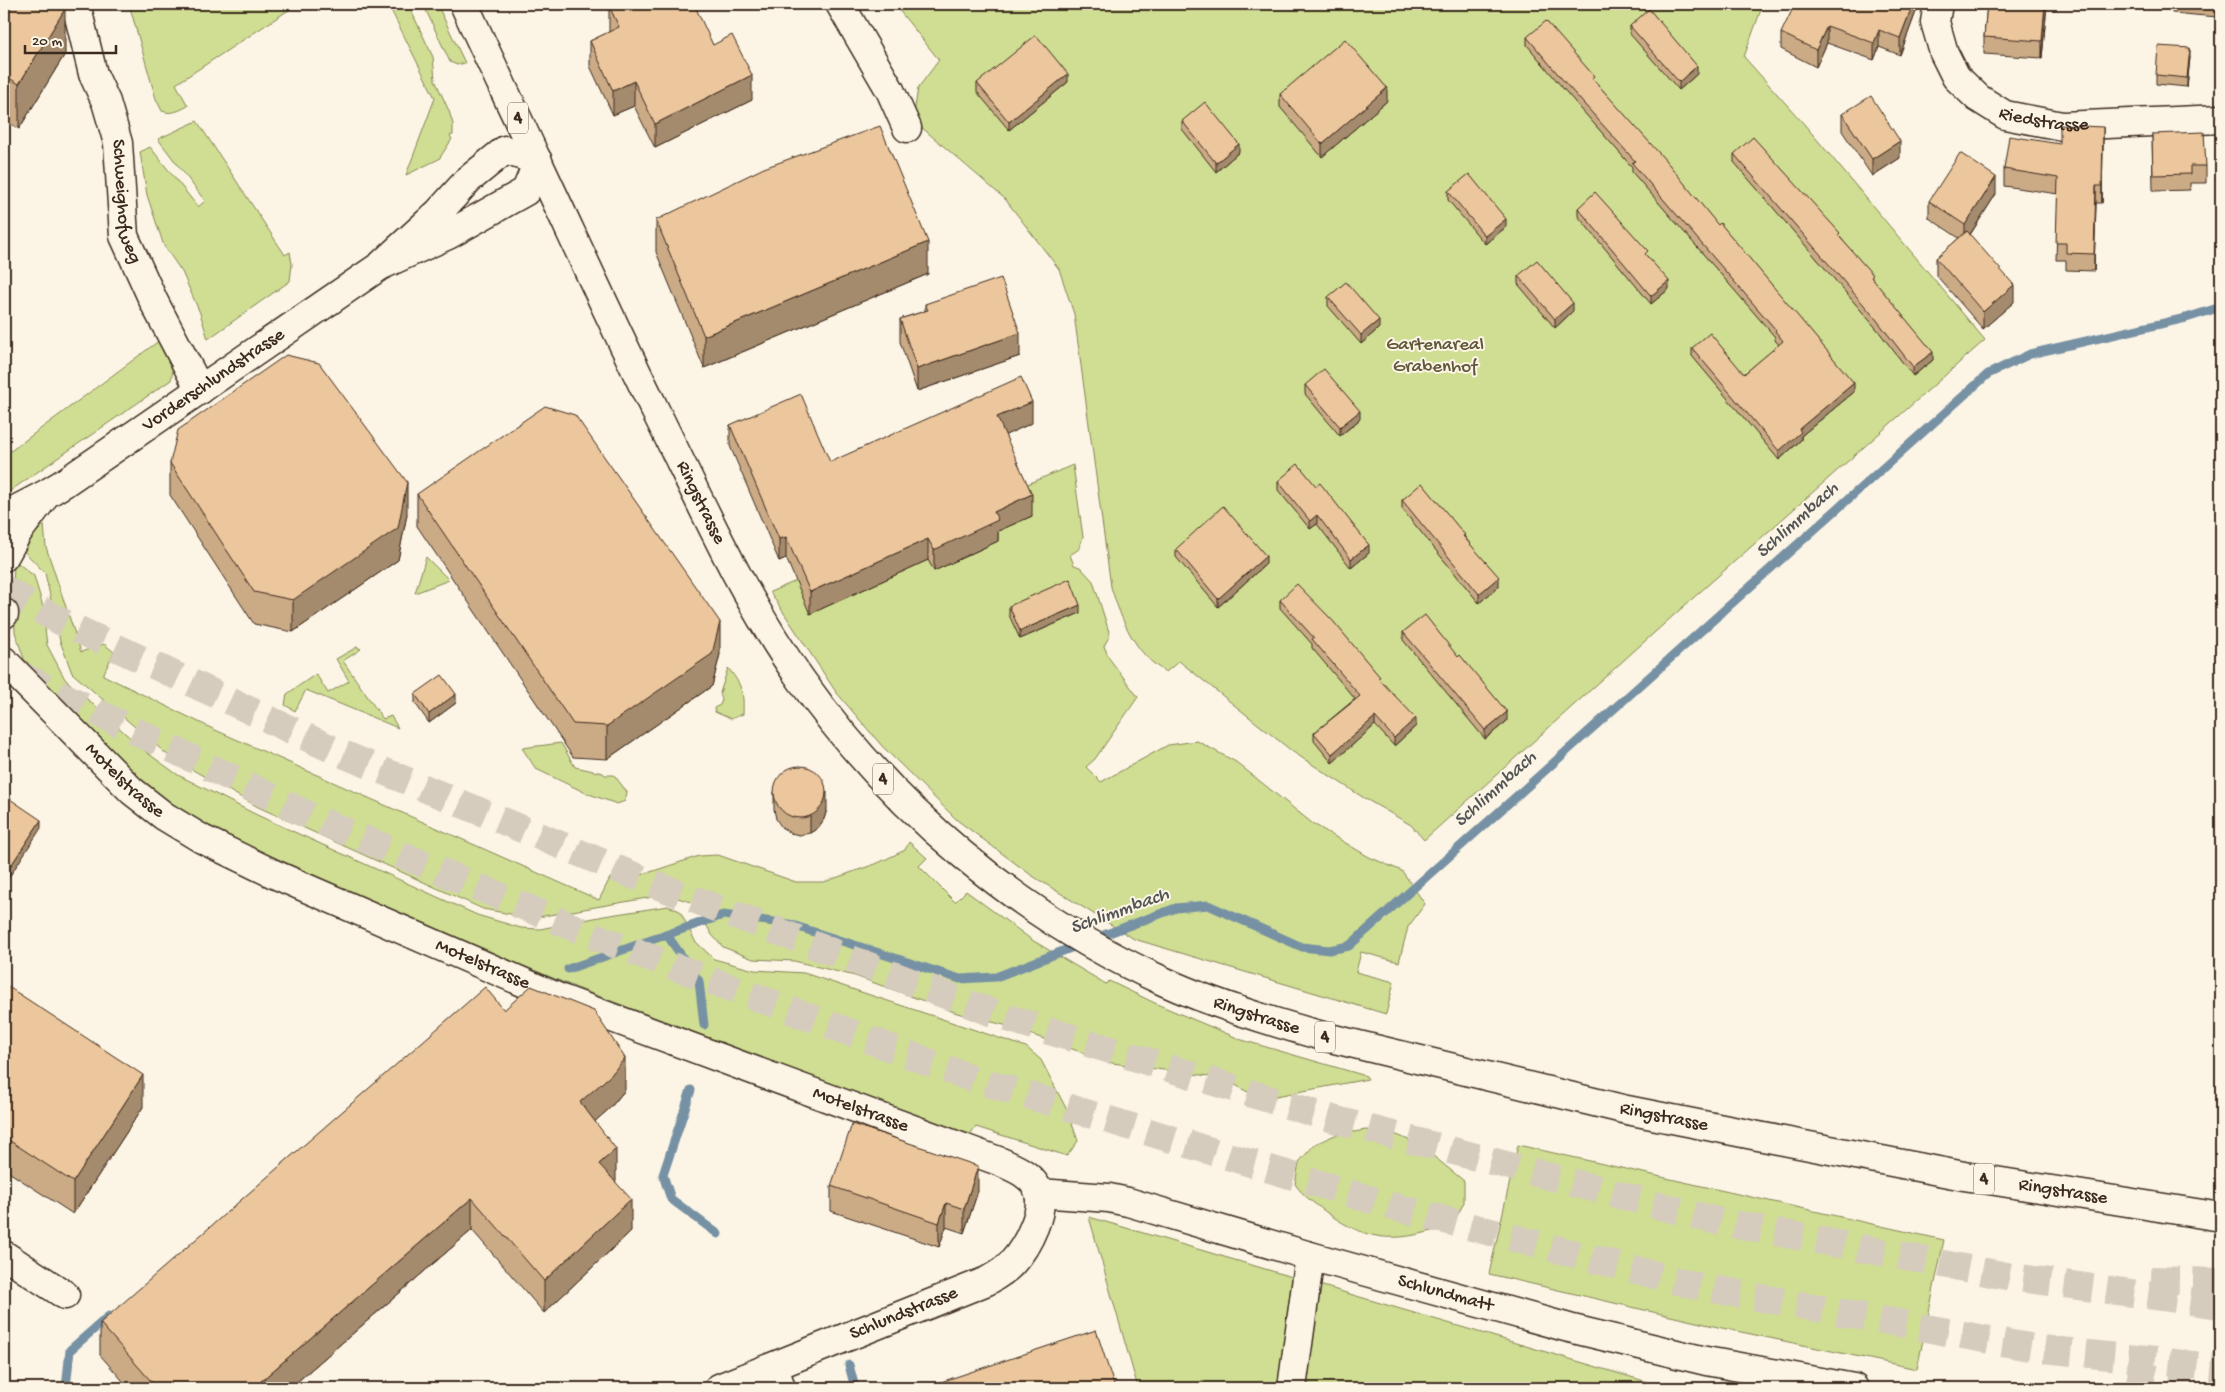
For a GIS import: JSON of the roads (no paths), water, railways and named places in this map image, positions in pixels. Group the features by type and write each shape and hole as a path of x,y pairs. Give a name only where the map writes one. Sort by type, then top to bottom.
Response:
{"street":[{"name":"Schweighofweg","path":"76,4 93,74 106,102 118,144 124,236 154,302 200,390"},
{"path":"840,4 890,90 907,128"},
{"name":"Riedstrasse","path":"1938,4 1935,22 1944,52 1956,77 1978,98 2005,115 2062,126 2221,119"},
{"name":"Ringstrasse","path":"468,5 632,362 699,498 752,601 801,680 843,734 886,783 914,811 986,874 1053,921 1121,961 1168,984 1296,1029 1606,1105 1964,1176 2221,1217"},
{"name":"Vorderschlundstrasse","path":"4,516 46,494 380,266 429,222 468,180 505,150 538,160 526,192 448,235 380,266"},
{"name":"Vorderschlundstrasse","path":"4,557 18,532 46,494"},
{"name":"Motelstrasse","path":"4,661 132,790 164,816 202,839 274,874 564,1000 1001,1162 1025,1174 1036,1186 1039,1193"},
{"name":"Schlundmatt","path":"1039,1193 1110,1198 1128,1202 1310,1256 1658,1350 1777,1375 1854,1388"},
{"name":"Schlundstrasse","path":"719,1388 778,1377 987,1281 1002,1272 1022,1251 1030,1236 1039,1209 1039,1193"},
{"path":"4,1255 65,1294"},
{"path":"1292,1388 1310,1256"}],"waterway":[{"name":"Schlimmbach","path":"1093,939 1176,908 1208,905 1302,947 1329,950 1349,946 1988,374 2030,354 2186,318 2221,307"},
{"name":"Schlimmbach","path":"568,969 723,915 789,924 960,979 996,977 1081,944"},
{"path":"667,935 699,981 704,1025"},
{"path":"691,1090 663,1175 671,1199 718,1234"},
{"path":"66,1388 70,1350 109,1316"},
{"path":"849,1365 855,1388"}],"tunnel":[{"path":"4,589 60,621 338,752 656,885 998,1015 1333,1119 1717,1221 2012,1277 2221,1305"},
{"path":"20,675 312,817 601,939 971,1078 1395,1207 1697,1286 2034,1348 2221,1368"},
{"path":"2151,1280 2221,1282"},
{"path":"2128,1372 2191,1388"}],"park label":[{"name":"Gartenareal Grabenhof","path":"1435,356"}]}
